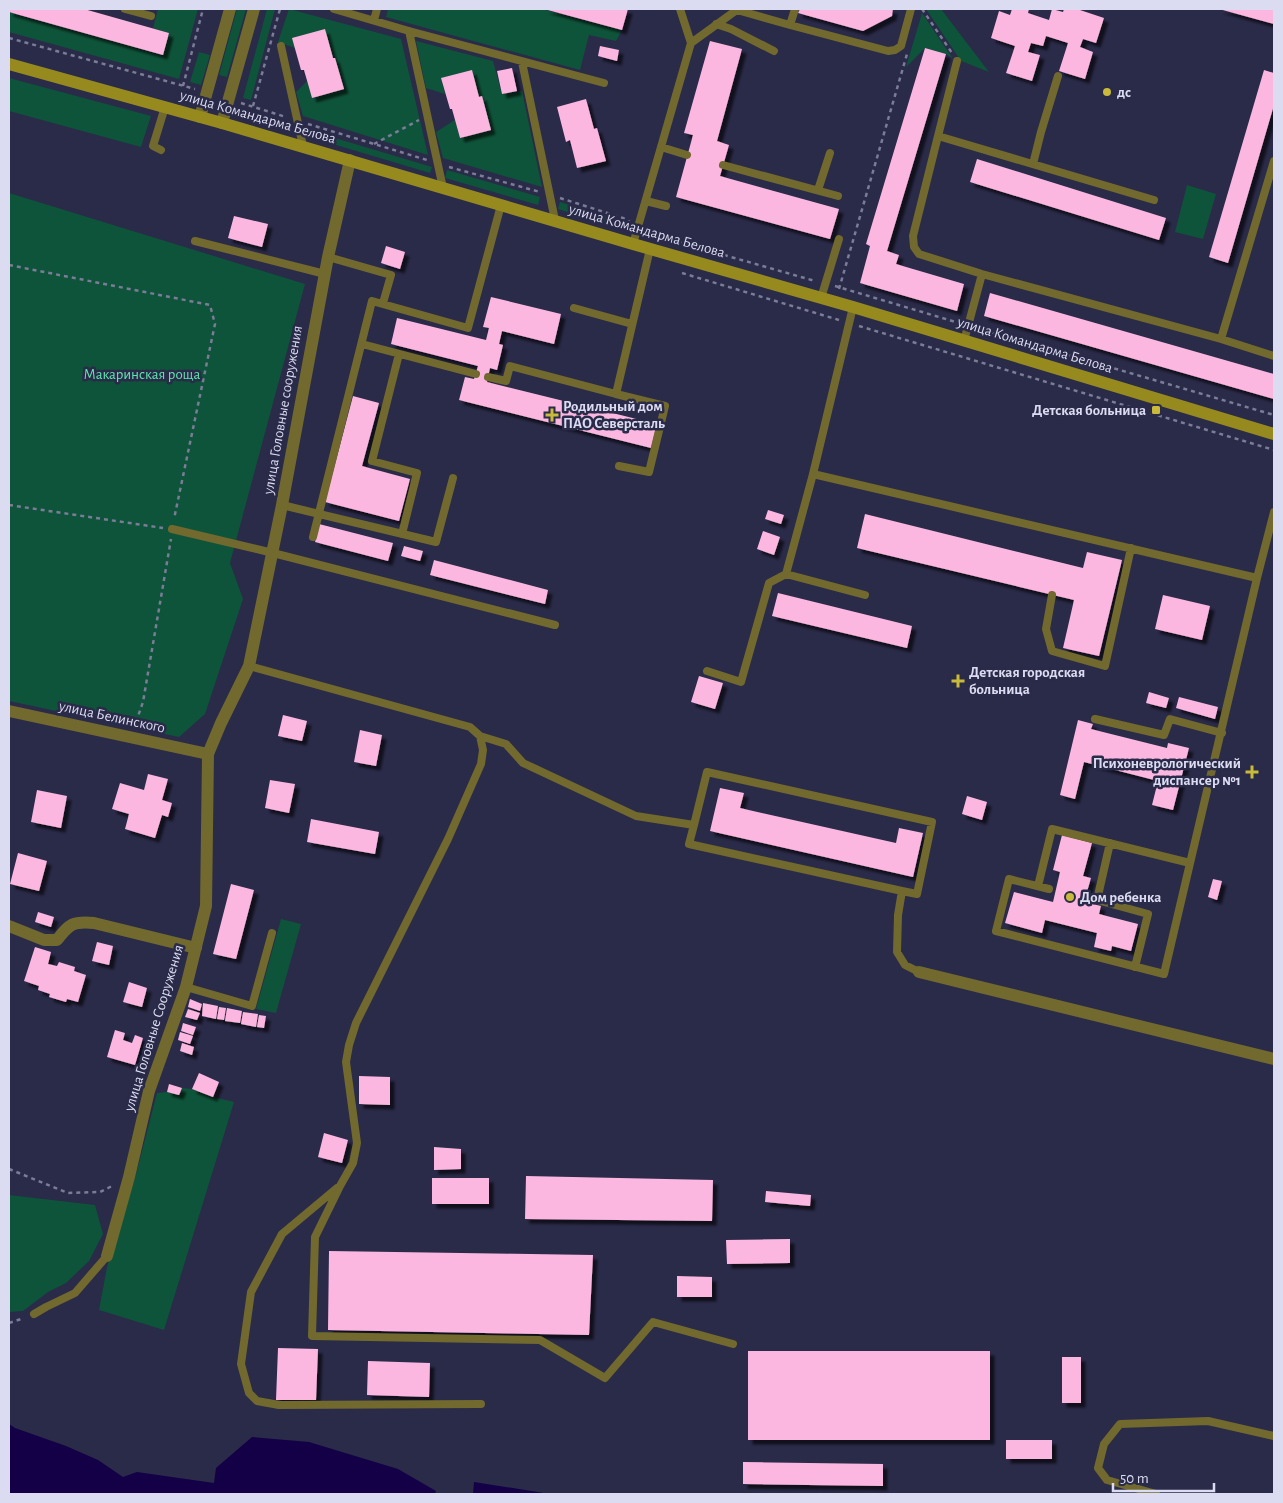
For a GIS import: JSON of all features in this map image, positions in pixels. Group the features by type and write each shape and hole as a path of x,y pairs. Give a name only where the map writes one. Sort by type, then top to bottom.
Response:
{"main road":[{"name":"улица Командарма Белова","path":"9,64 303,146 853,307 1274,434"}],"street":[{"path":"200,117 230,9"},
{"path":"222,123 254,9"},
{"name":"улица Головные сооружения","path":"250,666 328,257 350,160"},
{"name":"улица Головные Сооружения","path":"107,1256 129,1177 149,1091 186,987 206,906 208,754 221,723 250,666"},
{"name":"улица Белинского","path":"9,712 208,754"},
{"path":"9,926 44,940 57,940 66,927 80,922 94,923 196,948"},
{"path":"919,972 1274,1058"}],"lane":[{"path":"125,9 151,16"},
{"path":"334,9 604,83"},
{"path":"374,20 377,9"},
{"path":"633,244 691,43 680,9"},
{"path":"691,43 737,9 888,51 895,50 900,46 911,9"},
{"path":"790,25 795,9"},
{"path":"716,24 731,29 774,51"},
{"path":"409,31 443,188"},
{"path":"281,46 303,146"},
{"path":"957,60 913,236 914,246 919,254 982,274 1221,339 1274,356"},
{"path":"522,62 555,220"},
{"path":"1033,164 1040,132 1058,76"},
{"path":"161,150 154,146 166,107"},
{"path":"938,136 1154,200"},
{"path":"661,147 687,155"},
{"path":"818,190 830,153"},
{"path":"1221,339 1274,161"},
{"path":"723,164 838,196"},
{"path":"646,201 666,206"},
{"path":"312,536 372,301 468,328 501,205"},
{"path":"821,298 839,239"},
{"path":"195,241 325,274"},
{"path":"616,394 650,249"},
{"path":"328,257 391,275 382,303"},
{"path":"964,341 982,274"},
{"path":"786,574 813,474 853,307"},
{"path":"574,308 632,324"},
{"path":"362,344 476,374"},
{"path":"399,354 372,461 417,473 402,534"},
{"path":"488,377 506,381 510,366 665,406 649,472 619,466"},
{"path":"813,474 1257,578"},
{"path":"282,505 436,542 452,478"},
{"path":"1049,889 1009,879 996,931 1164,974 1274,512"},
{"path":"172,529 555,625"},
{"path":"1052,595 1046,629 1052,651 1105,666 1131,548"},
{"path":"707,671 741,682 769,583 786,574 865,595"},
{"path":"250,666 470,727 480,736 506,744 523,763 636,816 694,825"},
{"path":"1095,719 1164,735 1170,719 1222,733"},
{"path":"480,736 483,750 481,764 443,848 356,1024 349,1045 346,1062 357,1144 353,1162 315,1237 312,1336 540,1340 605,1378 653,1322 733,1344"},
{"path":"707,772 932,822 917,894 689,844 694,825 707,772"},
{"path":"1038,886 1052,829 1190,863"},
{"path":"1110,843 1096,900 1148,914 1134,967"},
{"path":"902,891 898,914 897,952 905,965 919,972"},
{"path":"186,987 252,1006 272,932"},
{"path":"340,1186 282,1234 251,1292 241,1364 249,1393 257,1401 280,1405 481,1404"},
{"path":"34,1314 46,1306 75,1294 107,1256"},
{"path":"1156,1494 1107,1480 1098,1468 1104,1444 1120,1424 1208,1421 1274,1436"}],"path":[{"path":"183,86 203,9"},
{"path":"253,106 280,9"},
{"path":"922,9 957,60"},
{"path":"9,38 207,93"},
{"path":"836,302 909,47"},
{"path":"228,99 623,218 645,232 1274,415"},
{"path":"374,144 427,116"},
{"path":"9,265 210,305 215,324 172,529 143,702 136,722"},
{"path":"675,271 1274,450"},
{"path":"9,505 172,529"},
{"path":"9,1168 68,1193 100,1192 129,1177"},
{"path":"9,1323 34,1314"}],"green space":[{"path":"158,9 198,9 179,79 9,32 9,12 163,55 169,33 153,28"},
{"path":"237,9 246,9 227,77 219,75"},
{"path":"267,9 275,9 251,100 243,98"},
{"path":"289,9 401,39 428,155 303,116 296,92 307,81 312,98 344,89 335,58 278,42"},
{"path":"388,9 542,9 622,30 616,41 589,35 580,70 386,17"},
{"path":"926,9 941,9 989,72 961,61"},
{"path":"922,13 953,59 946,54 925,48 906,67"},
{"path":"416,41 493,61 502,94 522,91 542,187 443,158 436,132 455,120 460,138 491,130 479,97 441,78 445,94 426,88"},
{"path":"199,52 210,55 201,85 190,82"},
{"path":"9,78 151,116 141,147 9,111"},
{"path":"252,112 293,125 290,131 251,119"},
{"path":"308,130 432,167 430,173 306,136"},
{"path":"447,170 540,197 538,205 445,178"},
{"path":"1187,185 1216,194 1203,239 1175,232"},
{"name":"Макаринская роща","path":"9,193 305,284 230,563 243,599 205,714 179,737 9,701"},
{"path":"560,202 617,220 615,227 558,209"},
{"path":"281,919 301,924 276,1013 256,1009"},
{"path":"182,1088 192,1089 234,1102 164,1330 99,1310 107,1267 135,1178 157,1093 167,1092 179,1095"},
{"path":"9,1195 95,1205 103,1234 89,1261 66,1283 48,1292 23,1311 9,1312"}],"shaded area":[{"path":"9,1424 98,1460 123,1477 137,1472 214,1483 216,1468 252,1437 309,1442 398,1469 436,1491 435,1494 9,1494"},
{"path":"474,1482 550,1494 473,1494"}],"building":[{"path":"9,9 84,9 169,33 163,55 9,12"},
{"path":"544,9 628,9 622,30"},
{"path":"800,9 893,9 892,16 863,31 798,13"},
{"path":"1012,9 1029,9 1028,13 1049,20 1052,9 1063,12 1064,9 1081,9 1104,18 1096,43 1083,39 1080,47 1093,52 1085,79 1059,71 1068,43 1046,36 1043,46 1031,43 1028,52 1040,55 1032,81 1006,73 1015,46 991,38 999,11 1010,15"},
{"path":"1219,9 1274,9 1274,24"},
{"path":"325,29 344,89 312,98 304,70 301,70 292,38"},
{"path":"710,41 742,49 717,141 729,145 720,176 839,209 830,239 676,197 693,135 684,133"},
{"path":"600,46 619,50 617,61 598,56"},
{"path":"925,48 946,54 887,251 899,255 896,264 964,284 957,311 860,283 870,246 866,244"},
{"path":"512,68 517,91 502,94 497,71"},
{"path":"472,70 479,97 482,96 491,130 460,138 441,78"},
{"path":"1264,70 1274,73 1274,105 1228,263 1209,257"},
{"path":"586,99 594,129 597,128 606,161 577,168 570,140 566,142 557,107"},
{"path":"977,159 1166,218 1159,240 970,182"},
{"path":"234,216 268,224 262,247 228,238"},
{"path":"386,246 405,252 400,269 381,263"},
{"path":"990,293 1274,374 1274,399 984,316"},
{"path":"491,297 561,314 554,344 502,331 499,344 503,345 497,370 490,368 487,382 657,424 651,448 459,400 465,377 474,379 478,366 391,344 397,318 486,340 489,328 483,327"},
{"path":"353,396 379,403 362,466 410,479 399,521 325,502"},
{"path":"768,510 784,515 781,524 765,519"},
{"path":"865,514 1083,568 1087,552 1122,560 1099,656 1063,648 1074,600 857,548"},
{"path":"319,524 393,543 388,561 315,542"},
{"path":"763,531 780,537 774,555 757,549"},
{"path":"404,546 423,551 420,561 401,556"},
{"path":"434,560 548,590 545,604 430,575"},
{"path":"778,593 912,626 907,648 772,616"},
{"path":"1163,595 1210,606 1202,640 1155,629"},
{"path":"699,676 723,683 715,709 691,702"},
{"path":"1149,692 1169,698 1166,708 1146,703"},
{"path":"1179,697 1218,707 1215,719 1176,708"},
{"path":"283,715 307,721 302,741 278,736"},
{"path":"1078,720 1093,724 1091,729 1167,748 1168,743 1189,748 1173,810 1152,805 1158,781 1084,762 1075,799 1060,795"},
{"path":"360,730 382,735 376,766 354,762"},
{"path":"148,774 168,779 162,800 172,803 168,817 162,815 155,838 125,829 129,814 112,809 120,783 144,790"},
{"path":"270,780 295,784 289,813 265,808"},
{"path":"720,788 744,793 740,808 896,843 899,828 923,833 913,877 710,831"},
{"path":"37,790 67,796 61,828 31,822"},
{"path":"967,796 987,802 982,820 962,814"},
{"path":"311,819 379,832 375,854 307,842"},
{"name":"Дом ребенка","path":"1062,835 1092,843 1083,876 1091,878 1084,902 1101,906 1099,914 1138,924 1131,951 1112,946 1111,951 1094,947 1097,933 1045,920 1042,933 1005,923 1014,892 1053,902 1060,872 1053,870"},
{"path":"18,853 47,861 39,891 10,884"},
{"path":"1213,879 1222,881 1217,900 1208,897"},
{"path":"231,884 254,890 236,959 213,954"},
{"path":"38,912 54,917 51,927 35,922"},
{"path":"97,942 113,946 109,965 92,961"},
{"path":"35,947 51,952 48,964 57,966 59,962 75,967 74,971 86,975 78,1002 67,999 66,1002 49,997 50,994 38,990 39,986 24,981"},
{"path":"129,982 147,988 142,1007 123,1002"},
{"path":"190,999 202,1004 200,1011 188,1007"},
{"path":"203,1003 218,1006 216,1019 202,1016"},
{"path":"219,1007 226,1008 224,1020 217,1019"},
{"path":"227,1008 242,1011 240,1023 225,1021"},
{"path":"188,1009 200,1013 197,1020 185,1017"},
{"path":"243,1012 258,1014 256,1027 241,1024"},
{"path":"259,1015 266,1016 264,1028 257,1027"},
{"path":"183,1023 196,1027 193,1035 181,1031"},
{"path":"115,1030 125,1033 123,1040 132,1043 135,1035 143,1038 135,1065 107,1057"},
{"path":"180,1032 193,1036 190,1044 178,1040"},
{"path":"182,1043 194,1047 192,1055 180,1051"},
{"path":"199,1073 219,1082 213,1097 192,1089"},
{"path":"359,1076 390,1077 390,1105 359,1104"},
{"path":"169,1084 182,1088 179,1095 167,1092"},
{"path":"324,1133 348,1140 342,1163 318,1157"},
{"path":"434,1147 461,1149 461,1169 434,1170"},
{"path":"526,1176 713,1180 712,1221 525,1219"},
{"path":"432,1178 489,1178 489,1204 432,1204"},
{"path":"766,1191 811,1195 810,1206 765,1202"},
{"path":"790,1239 790,1263 727,1264 726,1240"},
{"path":"329,1251 593,1255 589,1335 328,1330"},
{"path":"677,1276 712,1277 712,1297 677,1297"},
{"path":"278,1348 318,1349 316,1400 276,1400"},
{"path":"748,1351 990,1351 990,1440 748,1440"},
{"path":"1062,1357 1081,1357 1081,1403 1062,1403"},
{"path":"368,1361 430,1363 429,1397 367,1395"},
{"path":"1006,1440 1052,1440 1052,1459 1006,1459"},
{"path":"743,1462 883,1464 883,1486 743,1484"}],"place":[{"name":"дс","path":"1107,92"},
{"name":"Детская больница","path":"1156,410"},
{"name":"Родильный дом ПАО Северсталь","path":"552,415"},
{"name":"Детская городская больница","path":"958,681"},
{"name":"Психоневрологический диспансер №1","path":"1252,772"},
{"name":"Дом ребенка","path":"1070,897"}]}
